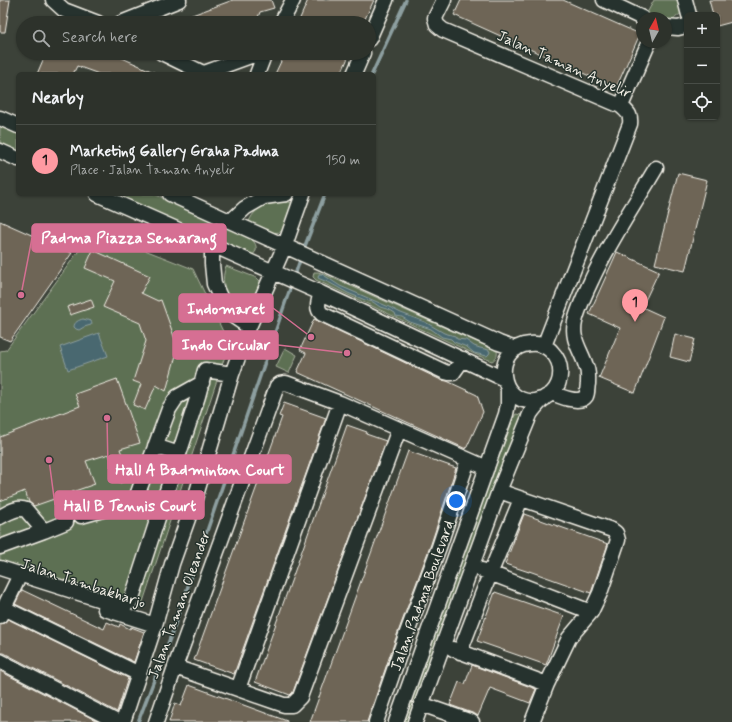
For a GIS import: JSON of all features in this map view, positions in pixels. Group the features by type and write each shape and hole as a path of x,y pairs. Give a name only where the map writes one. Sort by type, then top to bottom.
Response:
{"street":[{"path":"53,0 64,10 80,16"},
{"path":"139,16 179,0"},
{"path":"285,16 293,0"},
{"path":"376,23 386,0"},
{"name":"Jalan Taman Anyelir","path":"444,0 435,18 437,25 443,30 621,106 629,113 631,117 630,124 544,346"},
{"path":"604,0 636,15"},
{"path":"685,0 688,12"},
{"path":"672,27 678,28 684,26"},
{"path":"621,106 646,48"},
{"path":"176,60 201,72"},
{"path":"210,72 241,60"},
{"path":"258,72 262,60"},
{"path":"355,72 360,60"},
{"path":"0,118 16,125"},
{"path":"0,151 16,158"},
{"path":"102,196 319,292 463,359 506,384 516,396 525,400 534,401 548,396 580,400 587,395 588,370 576,341 574,333 575,320 587,289 601,261 656,168"},
{"path":"174,196 499,343 516,348"},
{"path":"231,222 245,208 264,197 271,196"},
{"path":"123,722 172,564 194,502 232,374 249,327 285,246 302,196"},
{"path":"214,245 212,250 214,284 227,312 249,327"},
{"path":"319,292 318,306 319,311 322,314 445,372 453,373 463,359"},
{"path":"555,318 574,326"},
{"path":"415,722 499,492 528,420 533,409 558,386 561,377 561,368 558,359 544,346 525,344 516,348 509,354 505,362 503,370 506,384"},
{"path":"81,516 135,501 169,409 177,397 204,376 232,374"},
{"path":"0,568 120,606 131,601 204,376"},
{"name":"Jalan Taman Oleander","path":"156,722 277,386 286,383 340,403"},
{"name":"Jalan Padma Boulevard","path":"396,722 506,414 508,404 506,384"},
{"path":"238,690 340,403 487,468"},
{"path":"175,667 284,705 292,705 300,697 398,429"},
{"path":"155,446 179,454"},
{"path":"376,722 439,547 468,460"},
{"path":"499,492 612,530 616,533 618,540 600,593 590,612 569,638 547,684 532,722"},
{"path":"460,652 521,499"},
{"path":"0,517 17,509 23,509 26,510 44,531"},
{"path":"0,547 66,522"},
{"path":"439,547 456,554"},
{"path":"472,566 590,612"},
{"name":"Jalan Tambakharjo","path":"0,575 154,625"},
{"path":"18,581 2,612 139,674"},
{"path":"405,638 424,644"},
{"path":"443,646 547,684"},
{"path":"0,661 117,722"},
{"path":"422,704 443,717 472,722"}],"green space":[{"path":"654,0 682,0 684,10 672,19 672,12 648,12"},
{"path":"0,124 16,131 16,152 0,145"},
{"path":"113,196 158,196 248,237 255,243 256,246 256,251 252,256"},
{"path":"282,202 294,204 283,231 274,233 248,224 257,210 261,207"},
{"path":"94,230 193,269 229,344 141,608 0,562 0,351 6,350"},
{"path":"226,266 257,278 261,282 263,288 251,319 236,310 229,301 224,284 224,271"},
{"path":"314,272 324,274 497,351 496,357 492,361 479,356 316,280 313,277"},
{"path":"285,348 297,355 289,373 276,367"},
{"path":"516,414 521,415 522,419 410,722 401,722 509,430"}],"water":[{"path":"319,274 322,274 340,286 425,322 444,333 455,336 457,339 466,340 474,346 489,350 490,352 487,356 474,353 467,347 454,342 451,339 442,337 431,329 396,316 395,313 390,310 348,293 318,278"},
{"path":"83,319 91,321 91,325 79,330 76,329 74,327 75,324"},
{"path":"99,333 108,356 68,370 60,347"}],"building":[{"path":"0,0 10,0 5,32 0,32"},
{"path":"233,0 271,0 274,8 260,12 259,16 189,16"},
{"path":"308,0 374,0 366,16 301,16"},
{"path":"461,0 563,0 636,32 636,43 616,88 454,15"},
{"path":"709,0 732,0 732,22 720,25 720,12 712,12"},
{"path":"43,60 127,60 154,72 94,72 77,66 74,72 38,72"},
{"path":"282,60 347,60 342,72 276,72"},
{"path":"678,173 707,180 685,271 655,264"},
{"path":"0,221 72,253 10,341 0,337"},
{"path":"93,250 150,276 141,293 158,301 161,300 178,348 166,391 156,385 145,410 133,405 141,384 133,381 146,341 140,323 103,307 115,281 85,268"},
{"path":"617,252 659,271 642,307 664,317 635,393 599,378 620,328 589,314"},
{"path":"91,299 94,307 70,315 67,307"},
{"path":"314,319 441,380 447,381 477,395 483,412 466,449 297,372 306,353 300,350"},
{"path":"675,334 695,339 689,362 670,357"},
{"path":"117,379 140,443 120,449 131,479 120,483 109,454 86,461 95,484 72,492 78,508 75,510 73,517 68,514 63,514 57,498 34,506 29,502 25,491 0,501 0,437 80,406 75,394"},
{"path":"284,403 326,418 234,674 194,660 282,417 279,416"},
{"path":"347,425 386,441 293,692 290,695 255,682"},
{"path":"408,451 456,468 431,544 397,635 367,722 310,722"},
{"path":"524,514 608,544 591,593 505,564"},
{"path":"22,590 104,629 107,622 119,627 120,624 130,629 131,627 144,632 134,662 15,604"},
{"path":"495,592 564,616 546,665 477,641"},
{"path":"8,619 128,678 117,712 4,653 0,653 0,624 4,623"},
{"path":"472,665 536,689 530,703 490,688 478,716 450,705 459,682 465,684"},
{"path":"0,671 99,722 0,722"},
{"path":"189,685 287,722 169,722 175,703 181,706"}],"waterway":[{"path":"373,72 406,0"},
{"path":"303,251 324,196"},
{"path":"294,278 301,257"},
{"path":"138,722 172,633 292,283"}],"place":[{"name":"Padma Piazza Semarang","path":"21,295"},
{"name":"Marketing Gallery Graha Padma","path":"635,322"},
{"name":"Indomaret","path":"311,337"},
{"name":"Indo Circular","path":"347,353"},
{"name":"Hall A Badminton Court","path":"107,418"},
{"name":"Hall B Tennis Court","path":"49,460"}]}
